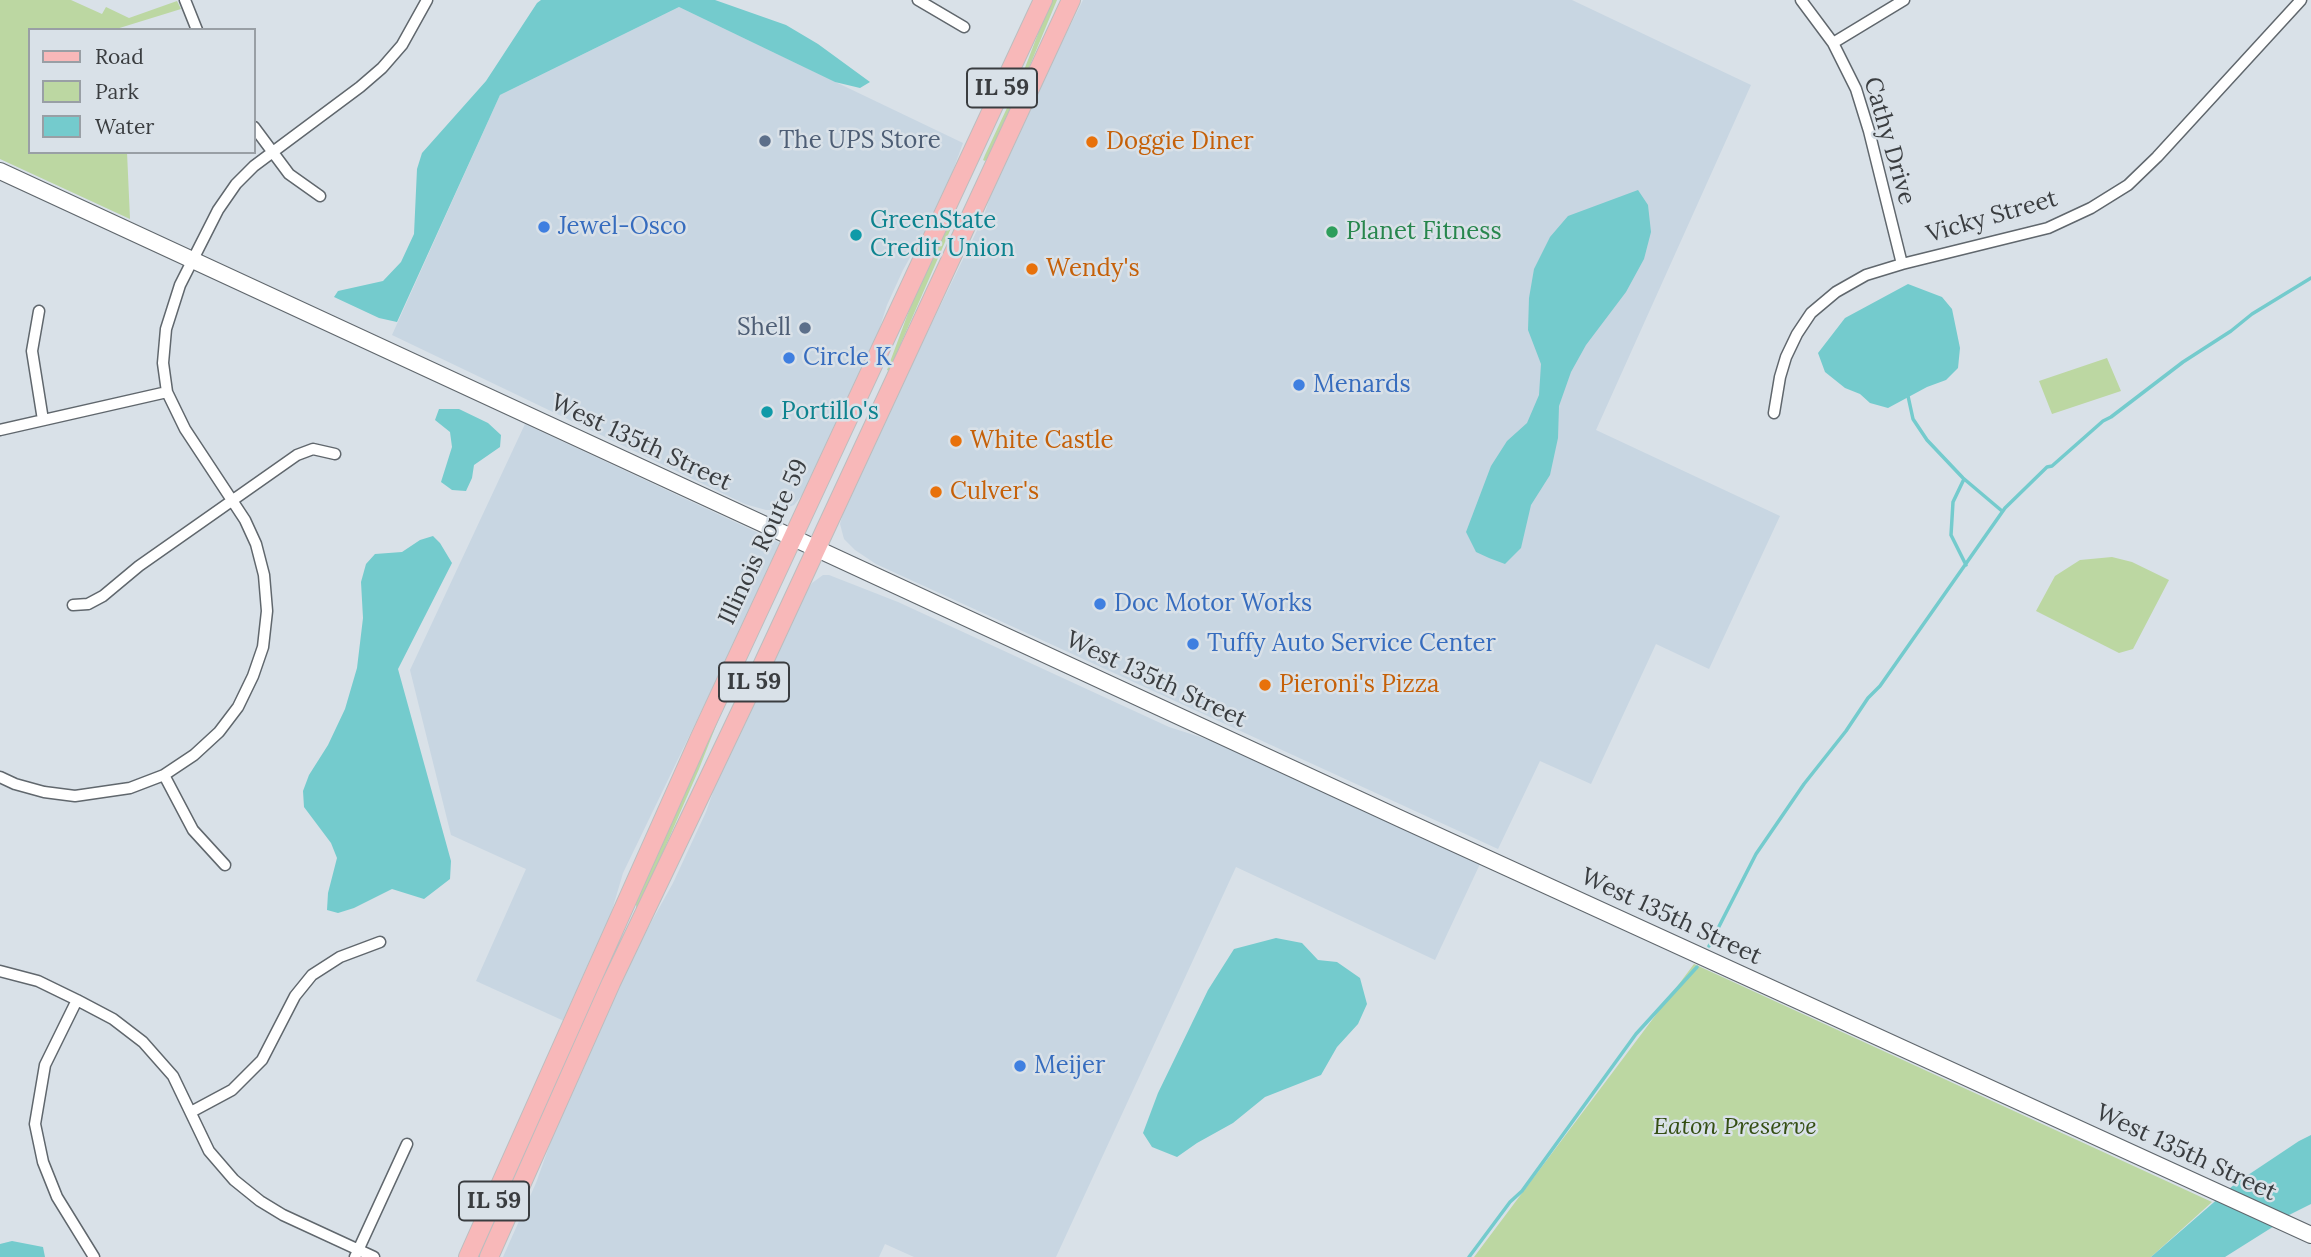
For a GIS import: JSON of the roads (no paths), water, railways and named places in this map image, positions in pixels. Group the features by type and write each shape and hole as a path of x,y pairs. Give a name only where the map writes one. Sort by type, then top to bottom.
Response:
{"main road":[{"name":"Illinois Route 59","path":"468,1257 628,897 1043,0"},
{"name":"Illinois Route 59","path":"489,1257 632,939 1071,0"},
{"path":"628,897 632,939"}],"street":[{"path":"185,0 196,28"},
{"path":"0,777 44,792 75,796 130,788 164,775 194,755 219,732 238,707 253,676 263,646 267,611 264,575 256,544 245,520 185,429 167,392 163,363 166,329 180,285 218,210 236,184 254,166 382,68 402,45 427,0"},
{"path":"918,0 964,27"},
{"name":"Cathy Drive","path":"1801,0 1833,43 1859,99 1902,264"},
{"path":"1833,43 1904,0"},
{"name":"Vicky Street","path":"1774,413 1786,358 1811,313 1836,292 1866,275 1902,264 2048,228 2091,208 2128,185 2301,0"},
{"path":"256,130 289,174 320,196"},
{"name":"West 135th Street","path":"0,171 2311,1235"},
{"path":"39,311 32,351 43,420"},
{"path":"0,430 167,392"},
{"path":"73,605 88,604 103,596 139,566 298,455 313,449 335,454"},
{"path":"164,775 193,830 225,865"},
{"path":"191,1112 232,1090 262,1060 274,1042 295,996 312,975 340,957 380,942"},
{"path":"0,971 38,981 113,1019 143,1042 173,1076 209,1151 234,1180 283,1215 357,1253 374,1257"},
{"path":"77,1000 45,1065 35,1124 43,1163 57,1196 94,1257"},
{"path":"357,1253 407,1144"}],"water":[{"path":"541,0 715,0 786,25 818,44 870,82 860,88 835,82 679,7 500,95 397,322 379,318 334,297 338,291 383,281 401,262 414,234 417,169 422,153 486,81"},
{"path":"1638,190 1648,205 1651,232 1644,259 1626,292 1586,345 1571,372 1559,406 1558,438 1550,475 1531,505 1521,548 1505,564 1489,558 1476,552 1466,532 1491,466 1507,441 1527,423 1539,395 1541,364 1528,330 1529,298 1534,269 1550,237 1568,216"},
{"path":"1908,284 1942,297 1952,309 1960,348 1958,368 1946,380 1888,408 1870,403 1860,394 1845,388 1825,372 1818,353 1845,318"},
{"path":"439,409 459,409 488,423 501,435 500,447 474,465 466,491 452,490 441,482 452,447 450,432 435,420"},
{"path":"433,536 452,563 398,669 451,861 450,879 424,899 392,889 338,913 327,910 328,893 337,858 331,843 304,807 303,791 345,709 357,668 363,618 361,582 366,564 375,554 402,552 420,540"},
{"path":"1276,938 1302,943 1318,960 1337,962 1360,978 1367,1004 1358,1024 1337,1047 1321,1075 1265,1097 1233,1123 1177,1157 1152,1147 1143,1133 1158,1093 1208,990 1234,949"},
{"path":"2311,1135 2311,1204 2283,1218 2225,1257 2151,1257 2236,1183"},
{"path":"12,1241 43,1247 45,1257 0,1257 0,1244"}],"waterway":[{"path":"1709,946 1756,854 1804,784 1868,698 1880,686 2005,508 2047,467 2052,466 2103,421 2252,314 2311,278"},
{"path":"1908,396 1913,419 1927,440 1963,478 2002,511"},
{"path":"1964,479 1953,502 1951,535 1966,565"},
{"path":"1469,1257 1510,1202 1522,1191 1636,1034 1697,967"}],"place":[{"name":"The UPS Store","path":"765,141"},
{"name":"Doggie Diner","path":"1092,142"},
{"name":"Jewel-Osco","path":"544,227"},
{"name":"Planet Fitness","path":"1332,232"},
{"name":"GreenState Credit Union","path":"856,235"},
{"name":"Wendy's","path":"1032,269"},
{"name":"Shell","path":"805,328"},
{"name":"Circle K","path":"789,358"},
{"name":"Menards","path":"1299,385"},
{"name":"Portillo's","path":"767,412"},
{"name":"White Castle","path":"956,441"},
{"name":"Culver's","path":"936,492"},
{"name":"Doc Motor Works","path":"1100,604"},
{"name":"Tuffy Auto Service Center","path":"1193,644"},
{"name":"Pieroni's Pizza","path":"1265,685"},
{"name":"Meijer","path":"1020,1066"}],"park label":[{"name":"Eaton Preserve","path":"1735,1127"}]}
